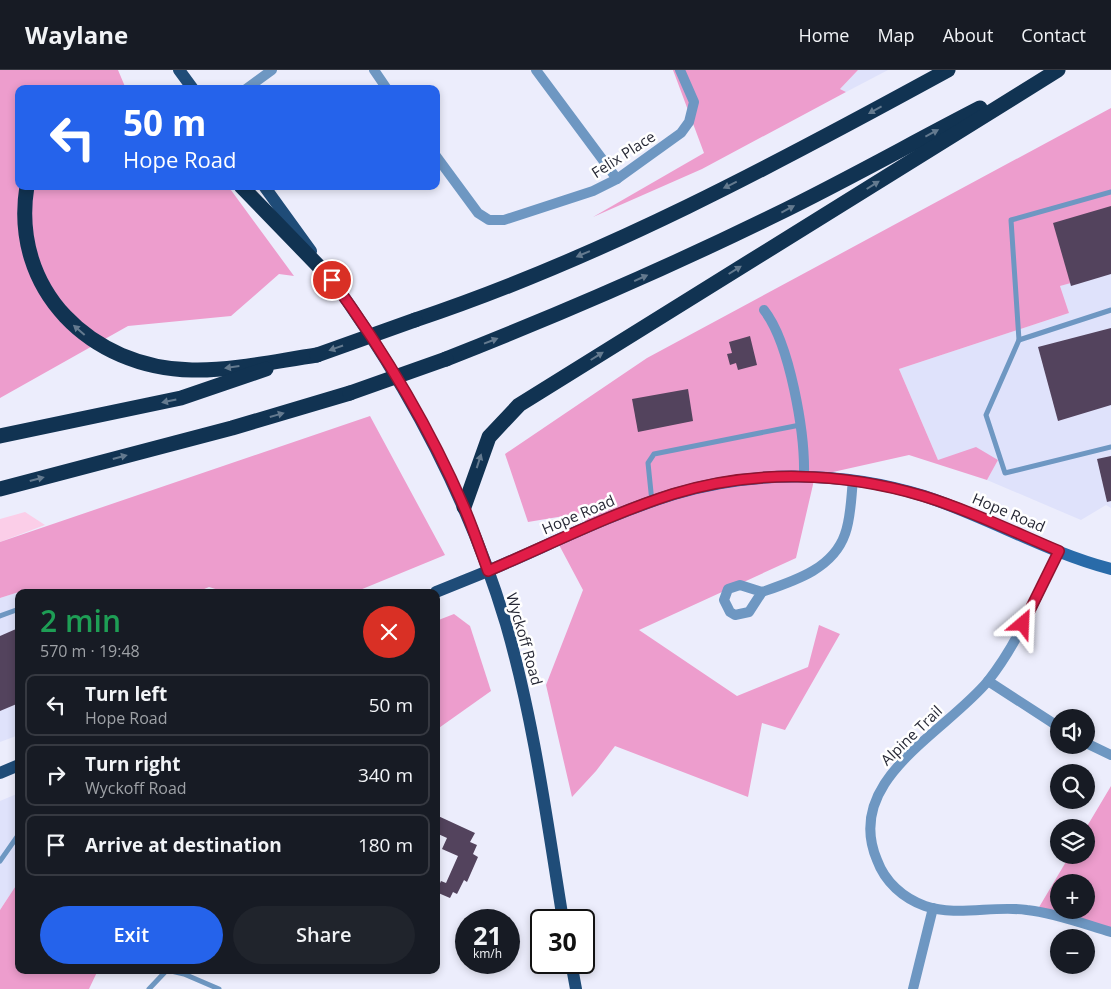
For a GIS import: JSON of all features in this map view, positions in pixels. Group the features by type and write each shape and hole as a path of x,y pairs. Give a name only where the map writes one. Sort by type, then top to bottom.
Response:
{"highway":[{"path":"26,190 25,229 33,263 42,284 69,321 100,345 137,362 191,370 298,358 316,355 523,279 675,212 790,157 948,70"},
{"path":"0,489 232,428 350,394 446,359 592,300 761,222 1052,70"},
{"path":"464,507 483,448 489,437 519,405 1058,70"},
{"path":"245,190 332,280"},
{"path":"0,436 181,398 298,358"}],"main road":[{"path":"179,70 190,85"},
{"name":"Wyckoff Road","path":"267,190 332,280 391,368 443,463 464,507 506,624 526,704 561,909"},
{"name":"Hope Road","path":"440,590 488,571"},
{"path":"0,773 15,770"},
{"path":"573,974 576,989"}],"street":[{"path":"251,85 272,70"},
{"path":"374,70 385,85"},
{"path":"536,70 617,179"},
{"name":"Felix Place","path":"440,161 478,213 489,220 504,220 593,191 617,179 681,133 689,122 694,102 680,70"},
{"path":"764,310 778,332 801,425 804,448 804,475"},
{"name":"Hope Road","path":"488,571 652,502 703,487 804,475 853,480 923,496 960,509 1059,551 1111,569"},
{"path":"762,592 803,576 823,565 832,556 846,533 853,480"},
{"name":"Alpine Trail","path":"1059,551 1015,640 988,681 898,765 880,788 873,804 870,820 871,842 883,873 900,892 911,900 933,908 1027,910 1111,932"},
{"path":"988,681 1050,721"},
{"path":"1095,747 1111,755"},
{"path":"913,989 933,908"}],"lane":[{"path":"1111,192 1011,220 1019,340 986,415 1005,473 1111,448"},
{"path":"1019,340 1111,310"},
{"path":"652,502 648,463 654,454 801,425"},
{"path":"0,616 15,610"},
{"path":"0,861 15,840"},
{"path":"149,989 163,974"},
{"path":"184,974 219,989"}],"shaded area":[{"path":"0,70 118,70 124,85 15,85 15,190 231,190 294,276 279,274 231,316 128,326 0,398"},
{"path":"673,70 858,70 840,89 846,92 702,169 593,217 704,153"},
{"path":"858,70 888,70 846,92 840,89"},
{"path":"1111,108 1111,272 1060,286 1069,313 899,369 938,460 976,447 998,460 987,480 909,455 815,476 796,558 639,630 737,696 808,667 819,625 840,634 785,730 762,723 748,797 615,746 596,771 572,797 546,685 583,590 558,543 588,528 582,513 528,522 505,454 647,358"},
{"path":"1111,272 1111,508 1106,505 1081,520 987,480 998,460 938,460 899,369 1069,313 1060,286"},
{"path":"370,416 445,555 362,589 215,589 209,587 204,589 15,589 15,593 0,598 0,542"},
{"path":"25,512 45,525 0,542 0,519"},
{"path":"15,593 15,736 0,742 0,598"},
{"path":"454,614 470,626 491,691 440,727 440,619"},
{"path":"1111,786 1111,932 1056,919 1095,919 1095,874 1059,874 1065,864 1095,864 1095,819 1091,819"},
{"path":"15,795 15,887 0,910 0,801"},
{"path":"15,887 15,974 96,974 89,989 0,989 0,910"},
{"path":"1050,889 1050,918 1035,914"}],"building":[{"path":"1111,206 1111,274 1071,286 1053,223"},
{"path":"1111,328 1111,405 1058,421 1038,347"},
{"path":"750,336 757,365 738,370 736,363 730,365 727,354 732,353 729,342"},
{"path":"688,389 693,421 638,432 632,399"},
{"path":"1111,456 1111,501 1107,502 1097,459"},
{"path":"15,629 15,705 0,711 0,636"},
{"path":"440,817 475,833 470,842 477,845 473,854 478,857 467,882 464,880 457,894 453,892 450,898 440,894 440,883 441,881 446,883 458,856 442,849 447,838 440,835"}],"route":[{"path":"332,280 386,359 415,410 464,507 488,571 628,510 674,494 731,482 804,475 853,480 923,496 960,509 1059,551 1023,624"}]}
